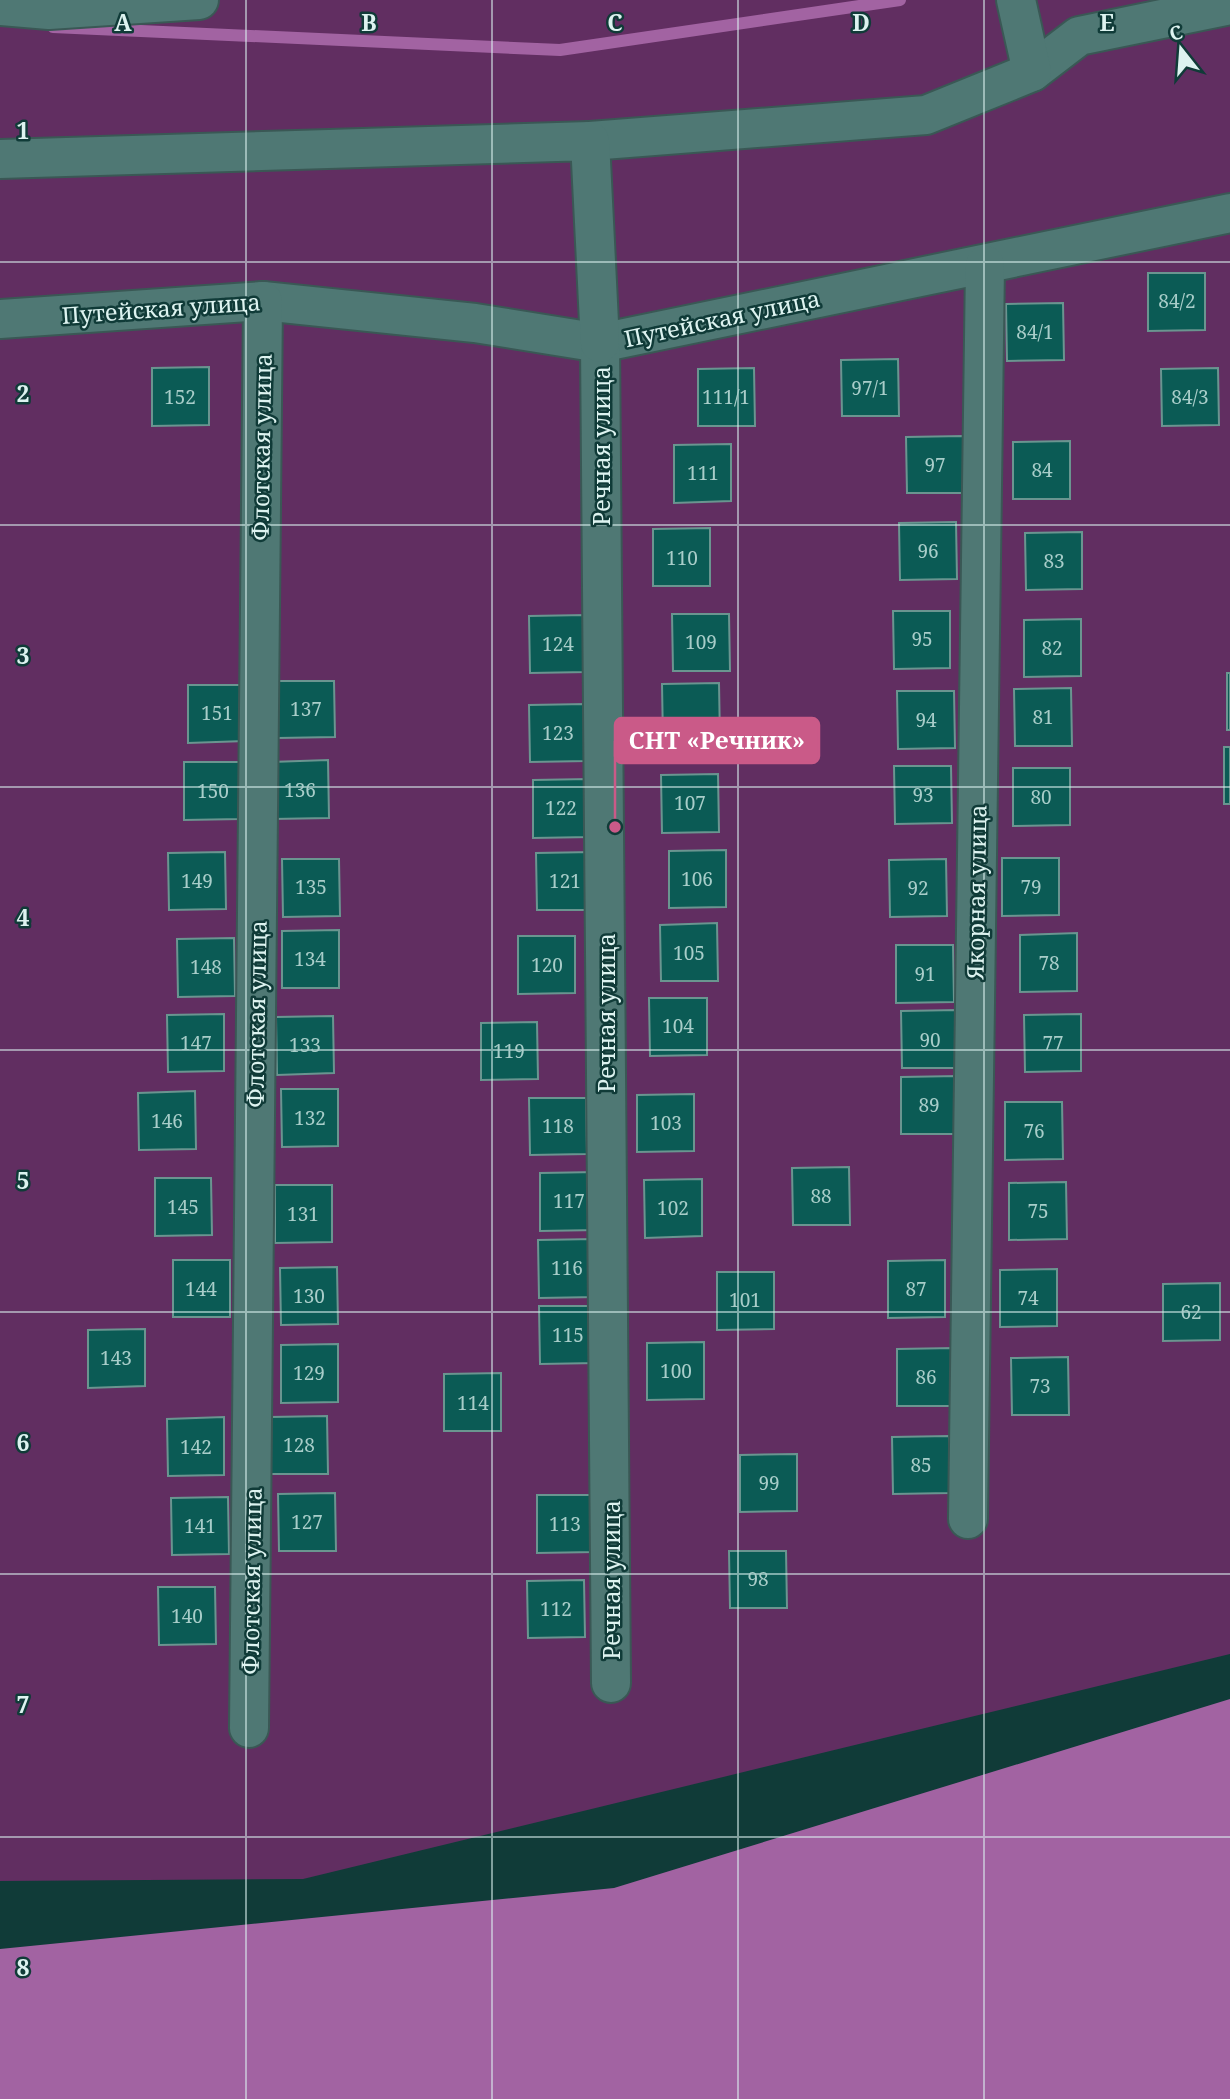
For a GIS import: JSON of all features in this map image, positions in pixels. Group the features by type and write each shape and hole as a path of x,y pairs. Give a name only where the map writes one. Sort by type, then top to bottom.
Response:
{"street":[{"path":"0,6 49,10 199,0"},
{"path":"1016,0 1032,72"},
{"path":"0,159 590,141 926,115 1032,72 1079,36 1230,5"},
{"name":"Речная улица","path":"590,141 600,343 611,1684"},
{"name":"Путейская улица","path":"0,319 263,301 475,323 600,343 1230,213"},
{"name":"Якорная улица","path":"968,1518 985,265"},
{"name":"Флотская улица","path":"249,1728 263,301"}],"shaded area":[{"path":"0,0 1230,0 1230,1654 303,1879 0,1881"},
{"path":"1230,1699 1230,2099 0,2099 0,1949 614,1888"}],"building":[{"path":"1148,273 1205,273 1205,330 1148,331"},
{"path":"1063,303 1064,360 1007,361 1006,304"},
{"path":"898,359 899,416 842,416 841,360"},
{"path":"209,367 209,425 152,426 152,368"},
{"path":"754,368 755,426 698,426 698,369"},
{"path":"1218,368 1219,425 1162,426 1161,369"},
{"path":"963,436 964,493 907,493 906,437"},
{"path":"1070,441 1070,499 1013,499 1013,442"},
{"path":"731,444 731,501 674,503 674,445"},
{"path":"956,522 957,579 900,580 899,523"},
{"path":"710,528 710,586 653,586 653,529"},
{"path":"1082,532 1082,589 1026,590 1025,533"},
{"path":"893,611 950,611 950,668 894,669"},
{"path":"672,614 729,614 730,671 673,671"},
{"path":"586,615 587,672 530,673 529,616"},
{"path":"1081,619 1081,676 1024,677 1024,620"},
{"path":"1227,673 1230,673 1230,730 1227,730"},
{"path":"277,681 334,681 335,737 278,738"},
{"path":"719,683 720,740 663,741 662,684"},
{"path":"188,685 245,685 245,741 188,743"},
{"path":"1071,688 1072,746 1015,746 1014,689"},
{"path":"897,691 954,691 955,748 898,749"},
{"path":"586,704 587,761 530,762 529,705"},
{"path":"1224,747 1230,747 1230,804 1224,804"},
{"path":"328,760 329,818 272,819 271,762"},
{"path":"184,762 241,762 241,819 184,820"},
{"path":"894,766 951,766 952,823 895,824"},
{"path":"1013,768 1070,768 1070,825 1013,826"},
{"path":"718,774 719,832 662,833 661,775"},
{"path":"589,779 590,837 533,838 533,780"},
{"path":"726,850 726,907 669,908 669,851"},
{"path":"225,852 226,909 169,910 168,853"},
{"path":"593,852 594,910 537,910 536,853"},
{"path":"1002,858 1059,858 1059,915 1002,916"},
{"path":"282,859 339,859 340,916 283,917"},
{"path":"946,859 947,916 890,917 889,860"},
{"path":"717,923 718,981 661,981 660,925"},
{"path":"339,930 339,988 282,988 282,931"},
{"path":"1077,933 1077,991 1020,992 1020,935"},
{"path":"518,936 575,936 575,993 518,994"},
{"path":"234,938 235,996 178,997 177,939"},
{"path":"896,945 953,945 954,1002 896,1003"},
{"path":"649,998 707,998 707,1055 650,1056"},
{"path":"958,1010 959,1068 902,1068 901,1011"},
{"path":"224,1014 224,1071 168,1072 167,1015"},
{"path":"1081,1014 1081,1071 1025,1072 1024,1015"},
{"path":"333,1016 334,1073 277,1075 276,1017"},
{"path":"537,1022 538,1079 481,1080 481,1023"},
{"path":"958,1076 958,1134 901,1134 901,1077"},
{"path":"281,1089 338,1089 338,1146 282,1147"},
{"path":"195,1091 196,1149 139,1150 138,1093"},
{"path":"694,1094 694,1151 637,1152 637,1095"},
{"path":"529,1098 586,1098 587,1154 530,1155"},
{"path":"1005,1102 1062,1102 1063,1159 1005,1160"},
{"path":"849,1167 850,1225 793,1225 792,1168"},
{"path":"597,1172 597,1230 540,1231 540,1173"},
{"path":"155,1178 211,1178 212,1235 155,1236"},
{"path":"702,1179 702,1236 645,1238 644,1180"},
{"path":"1066,1182 1067,1239 1009,1240 1009,1183"},
{"path":"275,1185 332,1185 332,1242 275,1243"},
{"path":"595,1239 596,1297 539,1298 538,1240"},
{"path":"173,1260 230,1260 230,1317 173,1317"},
{"path":"945,1260 945,1317 888,1318 888,1261"},
{"path":"337,1267 338,1324 281,1325 280,1268"},
{"path":"1057,1269 1057,1326 1000,1327 1000,1270"},
{"path":"717,1272 774,1272 774,1329 717,1330"},
{"path":"1220,1283 1220,1340 1163,1341 1163,1284"},
{"path":"539,1306 596,1306 597,1363 540,1364"},
{"path":"145,1329 145,1386 88,1388 88,1330"},
{"path":"704,1342 704,1399 647,1400 647,1343"},
{"path":"338,1344 338,1402 281,1403 281,1345"},
{"path":"954,1348 954,1406 897,1406 897,1349"},
{"path":"1068,1357 1069,1415 1012,1415 1011,1358"},
{"path":"501,1373 501,1431 444,1431 444,1374"},
{"path":"327,1416 328,1474 271,1474 270,1417"},
{"path":"224,1417 224,1475 168,1476 167,1419"},
{"path":"949,1436 950,1493 893,1494 892,1437"},
{"path":"797,1454 797,1511 740,1512 740,1455"},
{"path":"335,1493 336,1551 279,1551 278,1494"},
{"path":"537,1495 594,1495 594,1552 537,1553"},
{"path":"228,1497 229,1554 172,1555 171,1498"},
{"path":"729,1551 786,1551 787,1608 730,1608"},
{"path":"584,1580 585,1637 528,1638 527,1581"},
{"path":"158,1587 215,1587 216,1644 159,1645"}],"waterway":[{"path":"53,27 560,50 900,0"}],"place":[{"name":"СНТ «Речник»","path":"615,827"}]}
